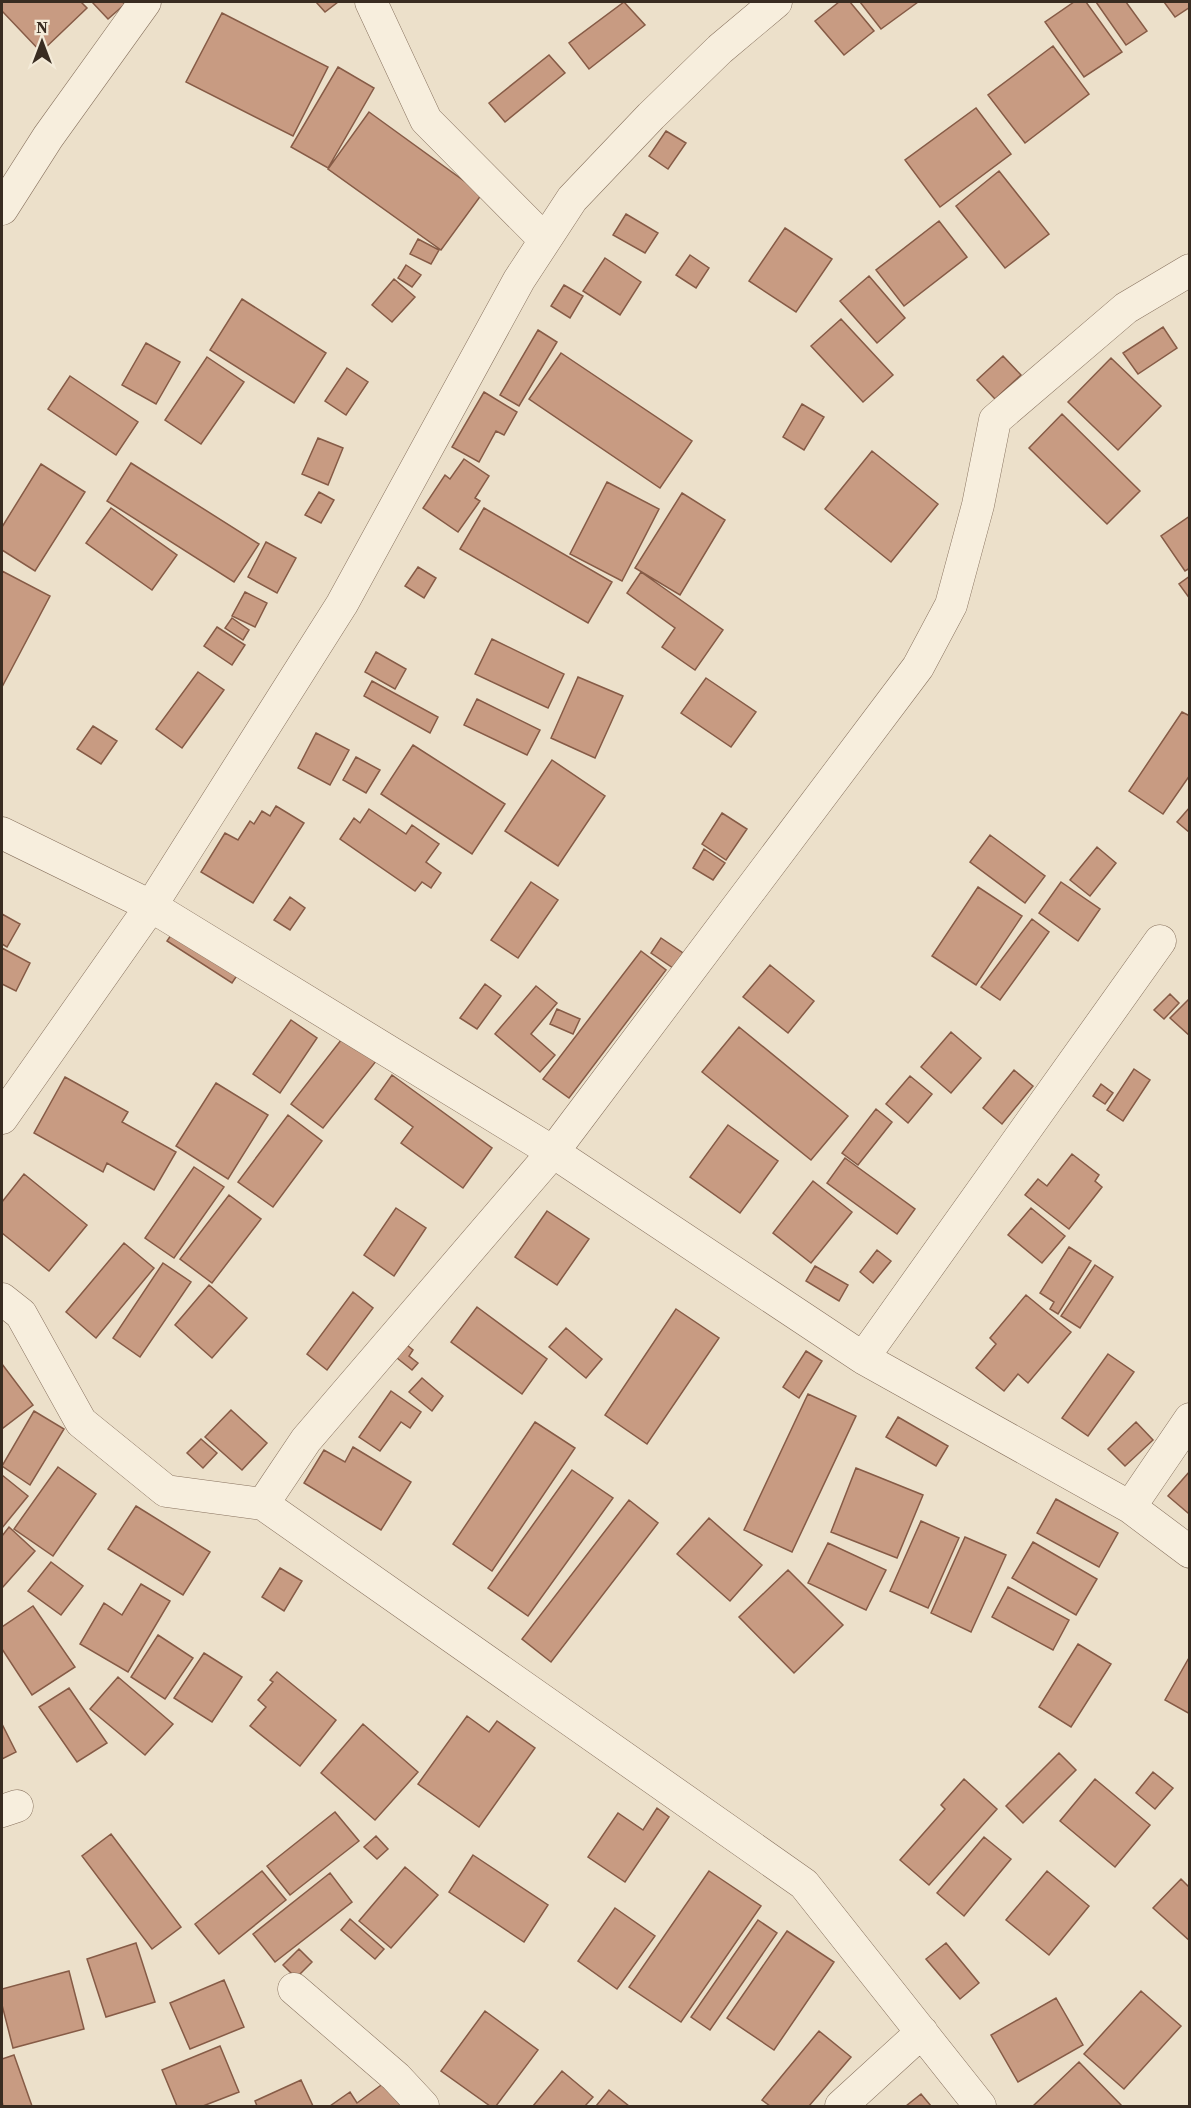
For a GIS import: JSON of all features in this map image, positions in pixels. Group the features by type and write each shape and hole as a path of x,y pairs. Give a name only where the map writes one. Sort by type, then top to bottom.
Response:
{"street":[{"path":"2,209 48,137 145,2"},
{"path":"371,2 426,120 545,240"},
{"path":"2,1118 108,970 342,604 519,280 572,199 651,116 720,49 776,2"},
{"path":"263,1504 306,1440 552,1152 918,667 951,605 976,514 995,420 1126,308 1190,270"},
{"path":"2,833 150,906 552,1152 863,1358 1130,1507 1190,1552"},
{"path":"863,1358 1160,941"},
{"path":"2,1299 21,1314 81,1422 166,1491 263,1504 804,1884 980,2106"},
{"path":"1130,1507 1190,1419"},
{"path":"294,1989 396,2078 423,2106"},
{"path":"841,2106 922,2032"}],"building":[{"path":"2,2 81,2 87,8 41,52 2,11"},
{"path":"92,2 122,2 125,4 108,19"},
{"path":"316,2 338,2 325,12"},
{"path":"624,2 645,25 589,69 569,43"},
{"path":"839,2 850,2 874,31 844,55 815,21"},
{"path":"860,2 918,2 881,29"},
{"path":"1074,2 1086,2 1122,52 1084,77 1045,22"},
{"path":"1096,2 1126,2 1147,31 1126,45"},
{"path":"1164,2 1190,2 1190,7 1175,17"},
{"path":"222,13 328,67 293,136 186,82"},
{"path":"1053,46 1089,94 1025,143 988,95"},
{"path":"549,55 565,73 505,122 489,103"},
{"path":"338,67 374,88 328,168 291,147"},
{"path":"976,108 1011,154 940,207 905,160"},
{"path":"369,112 482,194 441,250 328,169"},
{"path":"666,131 686,143 668,169 649,156"},
{"path":"999,171 1049,234 1005,268 956,206"},
{"path":"626,214 658,233 645,253 613,235"},
{"path":"939,221 967,257 904,306 876,270"},
{"path":"785,228 832,259 796,312 749,281"},
{"path":"418,239 439,250 431,264 410,254"},
{"path":"690,255 709,268 696,288 676,275"},
{"path":"605,258 641,282 620,315 583,291"},
{"path":"406,265 421,275 412,287 398,278"},
{"path":"869,276 905,318 877,343 840,301"},
{"path":"394,279 415,297 392,322 372,305"},
{"path":"564,285 583,296 570,318 551,306"},
{"path":"242,299 326,353 294,403 210,350"},
{"path":"841,319 893,375 863,402 811,346"},
{"path":"1163,327 1177,348 1138,374 1123,353"},
{"path":"538,330 557,342 519,406 500,395"},
{"path":"146,343 180,362 156,404 122,385"},
{"path":"561,353 692,441 660,488 529,399"},
{"path":"1003,356 1021,375 995,399 977,380"},
{"path":"207,357 244,382 201,444 165,420"},
{"path":"1111,358 1161,406 1118,450 1068,402"},
{"path":"347,368 368,382 346,415 325,401"},
{"path":"70,376 138,422 116,455 48,409"},
{"path":"484,392 517,412 504,435 496,431 479,462 452,447"},
{"path":"802,404 824,417 804,450 783,437"},
{"path":"1062,414 1140,491 1107,524 1029,448"},
{"path":"318,438 343,448 328,485 302,474"},
{"path":"872,451 938,504 891,562 825,509"},
{"path":"464,459 489,476 475,498 480,501 458,532 423,508 445,475 450,479"},
{"path":"131,463 259,544 234,582 107,501"},
{"path":"41,464 85,492 35,571 2,550 2,527"},
{"path":"607,482 659,509 622,581 570,554"},
{"path":"319,492 334,500 321,523 305,515"},
{"path":"682,493 725,520 680,595 635,568"},
{"path":"111,508 177,555 152,590 86,543"},
{"path":"484,508 612,582 588,623 460,549"},
{"path":"1190,516 1190,568 1185,571 1161,536"},
{"path":"266,542 296,558 277,593 248,577"},
{"path":"418,567 436,578 424,598 405,586"},
{"path":"2,571 50,596 2,687"},
{"path":"641,572 723,630 695,670 662,647 675,628 627,593"},
{"path":"1190,576 1190,599 1179,584"},
{"path":"245,592 267,603 255,627 232,616"},
{"path":"232,618 249,630 243,640 225,628"},
{"path":"217,627 245,645 232,665 204,646"},
{"path":"492,639 564,674 548,708 475,674"},
{"path":"376,652 406,669 395,689 365,672"},
{"path":"198,672 224,690 182,748 156,729"},
{"path":"578,677 623,696 595,758 551,738"},
{"path":"706,678 756,712 731,747 681,713"},
{"path":"372,681 438,717 430,733 364,696"},
{"path":"477,699 540,730 527,755 464,725"},
{"path":"1182,712 1190,716 1190,775 1163,814 1129,791"},
{"path":"93,726 117,741 101,764 77,749"},
{"path":"316,733 349,750 330,785 298,768"},
{"path":"413,745 505,804 472,854 381,794"},
{"path":"356,757 380,770 366,793 343,780"},
{"path":"552,760 605,796 558,866 505,831"},
{"path":"276,806 304,823 253,903 201,872 225,833 238,840 250,821 254,824 262,811 270,816"},
{"path":"1190,807 1190,833 1177,822"},
{"path":"369,809 406,834 412,825 439,844 426,862 441,873 431,888 422,882 415,891 340,839 354,818 360,823"},
{"path":"722,813 747,829 726,860 702,844"},
{"path":"990,835 1045,876 1025,903 970,862"},
{"path":"1097,847 1116,863 1090,896 1070,880"},
{"path":"704,849 725,863 713,880 693,868"},
{"path":"531,882 558,900 518,958 491,940"},
{"path":"1061,882 1100,909 1078,941 1039,913"},
{"path":"978,887 1022,916 976,985 932,956"},
{"path":"290,897 305,908 290,930 274,920"},
{"path":"187,911 252,953 232,983 167,941"},
{"path":"2,914 20,924 7,947 2,944"},
{"path":"1032,919 1049,932 1000,1000 981,987"},
{"path":"661,938 683,953 673,968 651,953"},
{"path":"2,948 30,963 16,991 2,984"},
{"path":"641,951 666,970 569,1098 543,1079"},
{"path":"770,965 814,1001 788,1033 743,997"},
{"path":"485,984 501,996 477,1029 460,1018"},
{"path":"536,986 557,1003 531,1034 555,1055 540,1072 495,1034"},
{"path":"1170,994 1179,1003 1164,1019 1154,1010"},
{"path":"1190,998 1190,1036 1170,1018"},
{"path":"557,1009 580,1019 573,1034 550,1024"},
{"path":"291,1020 317,1038 280,1093 253,1074"},
{"path":"739,1027 848,1116 811,1160 702,1072"},
{"path":"951,1032 981,1058 951,1093 921,1067"},
{"path":"345,1035 377,1060 323,1128 291,1104"},
{"path":"1134,1069 1150,1080 1123,1121 1107,1110"},
{"path":"1014,1070 1033,1086 1002,1124 983,1108"},
{"path":"392,1075 492,1148 463,1188 401,1143 413,1127 375,1099"},
{"path":"910,1076 932,1094 908,1123 886,1104"},
{"path":"65,1077 128,1112 122,1122 176,1152 154,1190 107,1163 103,1172 34,1133"},
{"path":"216,1083 268,1115 228,1179 176,1146"},
{"path":"1101,1084 1113,1093 1105,1104 1093,1096"},
{"path":"876,1109 892,1122 858,1165 842,1153"},
{"path":"288,1115 322,1141 273,1207 238,1182"},
{"path":"728,1125 778,1161 740,1213 690,1177"},
{"path":"1072,1154 1099,1175 1095,1181 1102,1187 1069,1229 1025,1195 1038,1179 1047,1186"},
{"path":"845,1158 915,1209 897,1234 827,1183"},
{"path":"194,1167 224,1187 174,1258 145,1238"},
{"path":"24,1174 87,1225 49,1271 2,1233 2,1202"},
{"path":"813,1181 852,1212 811,1263 773,1233"},
{"path":"229,1195 261,1219 212,1283 180,1259"},
{"path":"396,1208 426,1228 394,1276 364,1255"},
{"path":"1031,1208 1065,1236 1042,1263 1008,1235"},
{"path":"547,1211 589,1239 557,1285 515,1257"},
{"path":"124,1243 154,1268 96,1338 66,1312"},
{"path":"1069,1247 1091,1261 1058,1314 1050,1309 1054,1302 1040,1293"},
{"path":"877,1250 891,1261 873,1283 860,1272"},
{"path":"163,1263 191,1282 140,1357 113,1338"},
{"path":"1095,1265 1113,1277 1080,1328 1061,1316"},
{"path":"815,1266 848,1285 839,1301 806,1281"},
{"path":"209,1285 247,1318 212,1358 175,1325"},
{"path":"353,1292 373,1308 327,1370 307,1354"},
{"path":"1026,1295 1071,1332 1028,1383 1018,1374 1004,1391 976,1368 996,1344 990,1338"},
{"path":"477,1307 547,1359 522,1394 451,1342"},
{"path":"676,1309 719,1338 647,1444 605,1415"},
{"path":"566,1328 602,1359 586,1378 549,1347"},
{"path":"403,1342 413,1350 409,1356 418,1363 412,1370 392,1354"},
{"path":"806,1351 822,1361 799,1398 783,1387"},
{"path":"1108,1354 1134,1372 1088,1436 1062,1418"},
{"path":"2,1364 33,1405 3,1428 2,1426"},
{"path":"422,1378 443,1396 432,1411 409,1392"},
{"path":"391,1391 421,1412 410,1428 401,1422 380,1451 359,1437"},
{"path":"808,1394 856,1416 792,1552 744,1530"},
{"path":"231,1410 267,1443 242,1470 205,1437"},
{"path":"34,1411 64,1429 30,1485 2,1466"},
{"path":"898,1417 948,1446 936,1466 886,1437"},
{"path":"535,1422 575,1448 492,1571 453,1544"},
{"path":"1136,1422 1153,1440 1125,1466 1108,1449"},
{"path":"201,1439 217,1453 203,1468 187,1453"},
{"path":"353,1447 411,1482 381,1530 304,1483 324,1450 345,1462"},
{"path":"58,1467 96,1494 53,1556 14,1529"},
{"path":"856,1468 923,1495 897,1558 831,1532"},
{"path":"572,1470 613,1498 528,1616 488,1588"},
{"path":"1190,1471 1190,1511 1188,1513 1168,1496"},
{"path":"2,1475 28,1496 2,1528"},
{"path":"1056,1499 1118,1533 1099,1567 1037,1533"},
{"path":"629,1500 658,1523 551,1662 522,1639"},
{"path":"136,1506 210,1552 183,1595 108,1549"},
{"path":"709,1518 762,1565 730,1601 677,1554"},
{"path":"921,1521 959,1538 928,1608 890,1591"},
{"path":"9,1527 35,1551 2,1588 2,1536"},
{"path":"965,1537 1006,1555 971,1632 931,1613"},
{"path":"1033,1542 1097,1579 1076,1615 1012,1578"},
{"path":"828,1543 886,1570 866,1610 808,1583"},
{"path":"51,1562 83,1586 61,1615 28,1591"},
{"path":"280,1568 302,1581 284,1611 262,1597"},
{"path":"788,1570 843,1625 794,1673 739,1617"},
{"path":"141,1584 170,1601 128,1672 80,1644 104,1603 122,1615"},
{"path":"1008,1587 1069,1620 1053,1650 992,1617"},
{"path":"33,1606 75,1667 32,1695 2,1649 2,1627"},
{"path":"158,1635 193,1658 165,1699 131,1677"},
{"path":"1078,1644 1111,1664 1071,1727 1039,1707"},
{"path":"204,1653 242,1677 212,1722 174,1698"},
{"path":"1190,1656 1190,1714 1165,1700"},
{"path":"277,1672 336,1720 300,1766 250,1726 266,1707 258,1700 273,1682 270,1680"},
{"path":"118,1677 173,1724 145,1755 90,1709"},
{"path":"69,1688 107,1743 77,1762 39,1707"},
{"path":"467,1716 489,1732 497,1721 535,1748 479,1827 418,1784"},
{"path":"2,1724 16,1752 2,1759"},
{"path":"363,1724 418,1772 375,1820 321,1773"},
{"path":"1059,1753 1076,1770 1023,1823 1006,1806"},
{"path":"1153,1772 1173,1788 1155,1809 1136,1793"},
{"path":"964,1779 997,1809 929,1885 900,1860 945,1809 941,1805"},
{"path":"1095,1779 1150,1825 1115,1867 1060,1821"},
{"path":"657,1808 669,1817 625,1882 588,1857 618,1813 643,1830"},
{"path":"335,1812 359,1841 290,1895 267,1866"},
{"path":"111,1834 181,1927 152,1949 82,1856"},
{"path":"376,1836 388,1849 377,1859 364,1847"},
{"path":"984,1837 1011,1859 964,1916 937,1893"},
{"path":"473,1855 548,1905 524,1942 449,1892"},
{"path":"405,1867 438,1895 391,1948 359,1921"},
{"path":"262,1871 286,1900 219,1954 195,1924"},
{"path":"709,1871 761,1906 681,2022 629,1987"},
{"path":"1047,1871 1089,1906 1049,1955 1006,1920"},
{"path":"330,1873 352,1902 275,1962 253,1934"},
{"path":"1181,1879 1190,1888 1190,1941 1153,1908"},
{"path":"615,1908 655,1936 617,1989 578,1961"},
{"path":"350,1919 384,1949 375,1959 341,1930"},
{"path":"758,1920 777,1933 710,2030 691,2017"},
{"path":"787,1931 834,1962 774,2050 727,2018"},
{"path":"136,1943 155,2002 106,2017 87,1959"},
{"path":"946,1943 979,1983 960,1999 926,1959"},
{"path":"299,1949 312,1962 296,1978 283,1965"},
{"path":"69,1971 84,2029 13,2048 2,2005 2,1989"},
{"path":"224,1980 244,2027 190,2049 170,2003"},
{"path":"1141,1991 1181,2026 1124,2089 1084,2054"},
{"path":"1056,1998 1083,2045 1018,2082 991,2035"},
{"path":"485,2011 538,2050 496,2106 490,2106 441,2071"},
{"path":"819,2031 851,2057 809,2106 770,2106 762,2100"},
{"path":"220,2046 239,2092 203,2106 177,2106 162,2070"},
{"path":"14,2055 32,2106 3,2106 2,2059"},
{"path":"1079,2062 1122,2106 1033,2106"},
{"path":"562,2071 593,2097 585,2106 533,2106"},
{"path":"301,2080 313,2106 257,2106 255,2101"},
{"path":"384,2083 401,2106 330,2106 350,2092 357,2103"},
{"path":"609,2090 629,2106 596,2106"},
{"path":"921,2094 931,2106 906,2106"}]}
